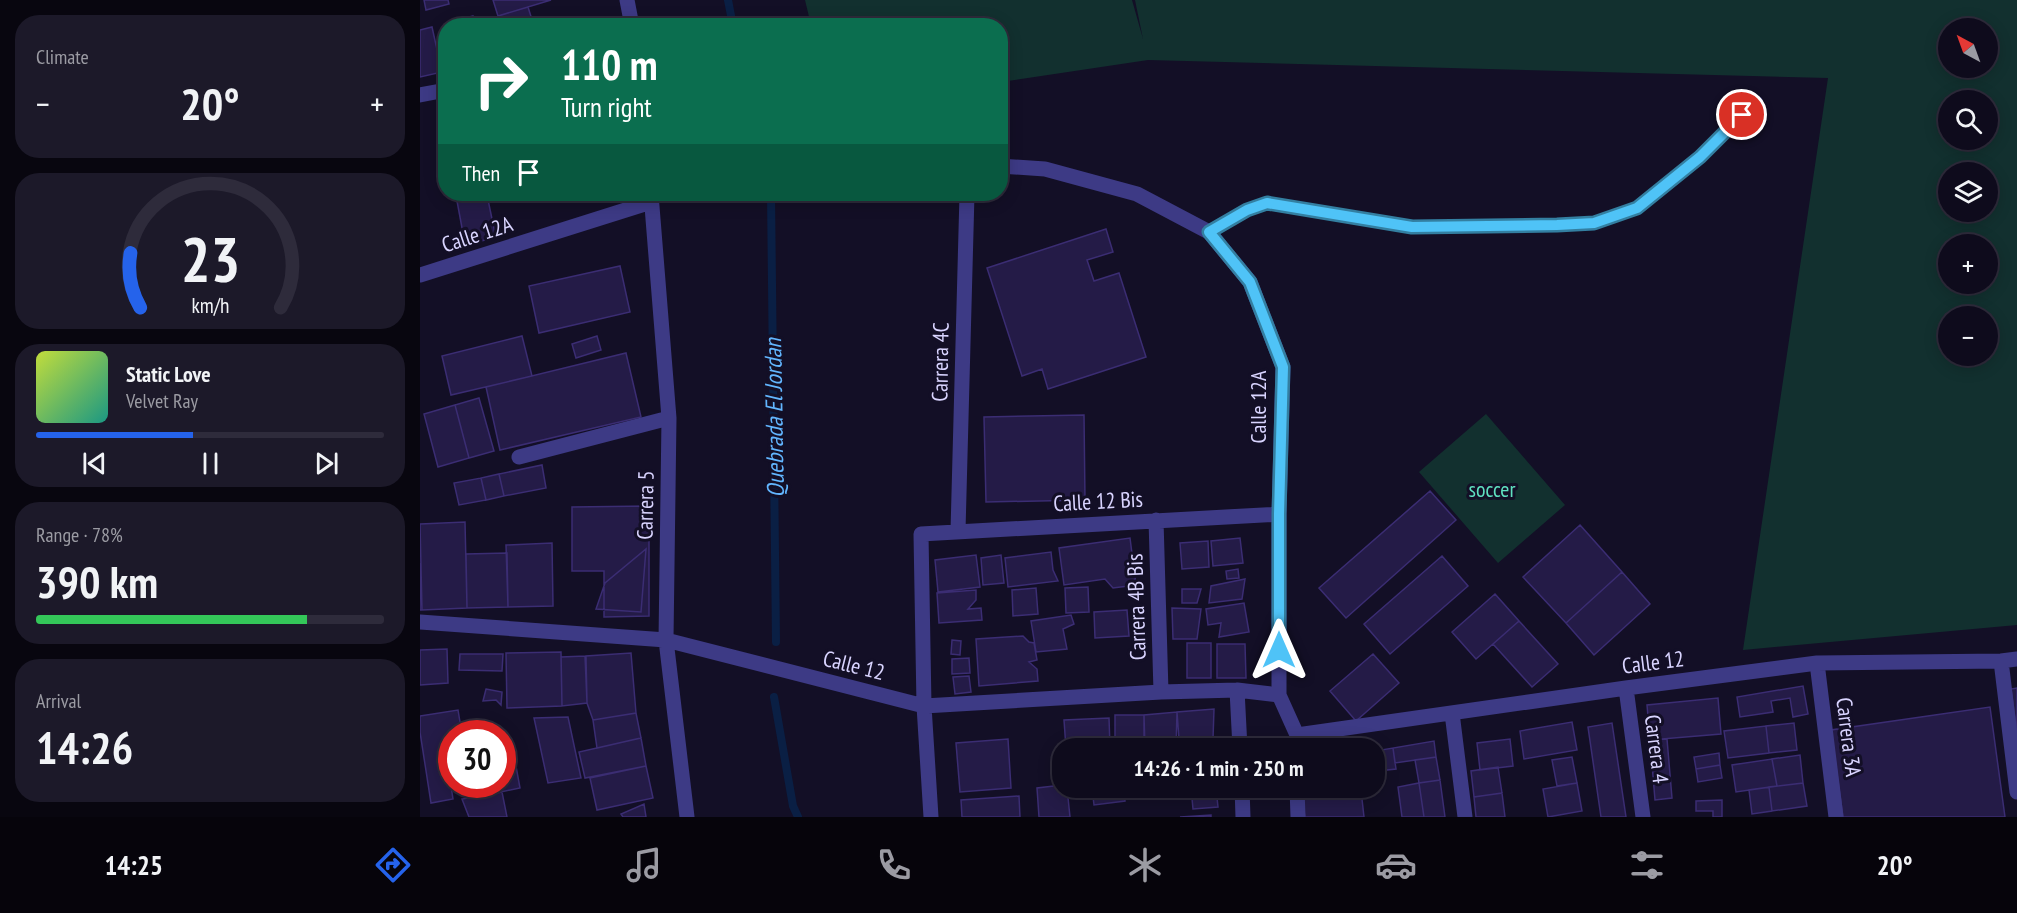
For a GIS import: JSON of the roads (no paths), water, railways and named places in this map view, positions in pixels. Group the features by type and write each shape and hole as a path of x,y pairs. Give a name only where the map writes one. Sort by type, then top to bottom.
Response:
{"street":[{"path":"627,0 630,18"},
{"path":"420,95 438,92"},
{"name":"Calle 12A","path":"1008,167 1045,169 1137,194 1209,232 1250,282 1283,367 1279,514 1279,695 1295,738"},
{"name":"Calle 12A","path":"420,275 642,201"},
{"name":"Carrera 5","path":"651,201 669,418 666,640 687,817"},
{"name":"Carrera 4C","path":"958,531 967,201"},
{"path":"519,457 669,418"},
{"name":"Calle 12 Bis","path":"924,706 921,534 1279,514"},
{"name":"Carrera 4B Bis","path":"1156,520 1161,692"},
{"name":"Calle 12","path":"420,622 666,640 924,706 1161,692 1237,690 1279,695"},
{"name":"Calle 12","path":"1318,738 1452,713 1817,663 2017,659"},
{"path":"2001,661 2017,792"},
{"name":"Carrera 3A","path":"1817,663 1836,817"},
{"name":"Carrera 4","path":"1626,688 1643,817"},
{"path":"1237,690 1239,738"},
{"path":"924,706 931,817"},
{"path":"1452,713 1465,817"},
{"path":"1242,798 1243,817"},
{"path":"1298,798 1298,817"}],"lane":[{"path":"1209,232 1247,210 1267,203 1412,227 1594,223 1637,208 1700,157 1756,102"}],"waterway":[{"name":"Quebrada El Jordan","path":"728,0 731,18"},
{"name":"Quebrada El Jordan","path":"771,201 776,642"},
{"name":"Quebrada El Jordan","path":"774,697 793,806 798,817"}],"park label":[{"name":"soccer","path":"1492,489"}]}
